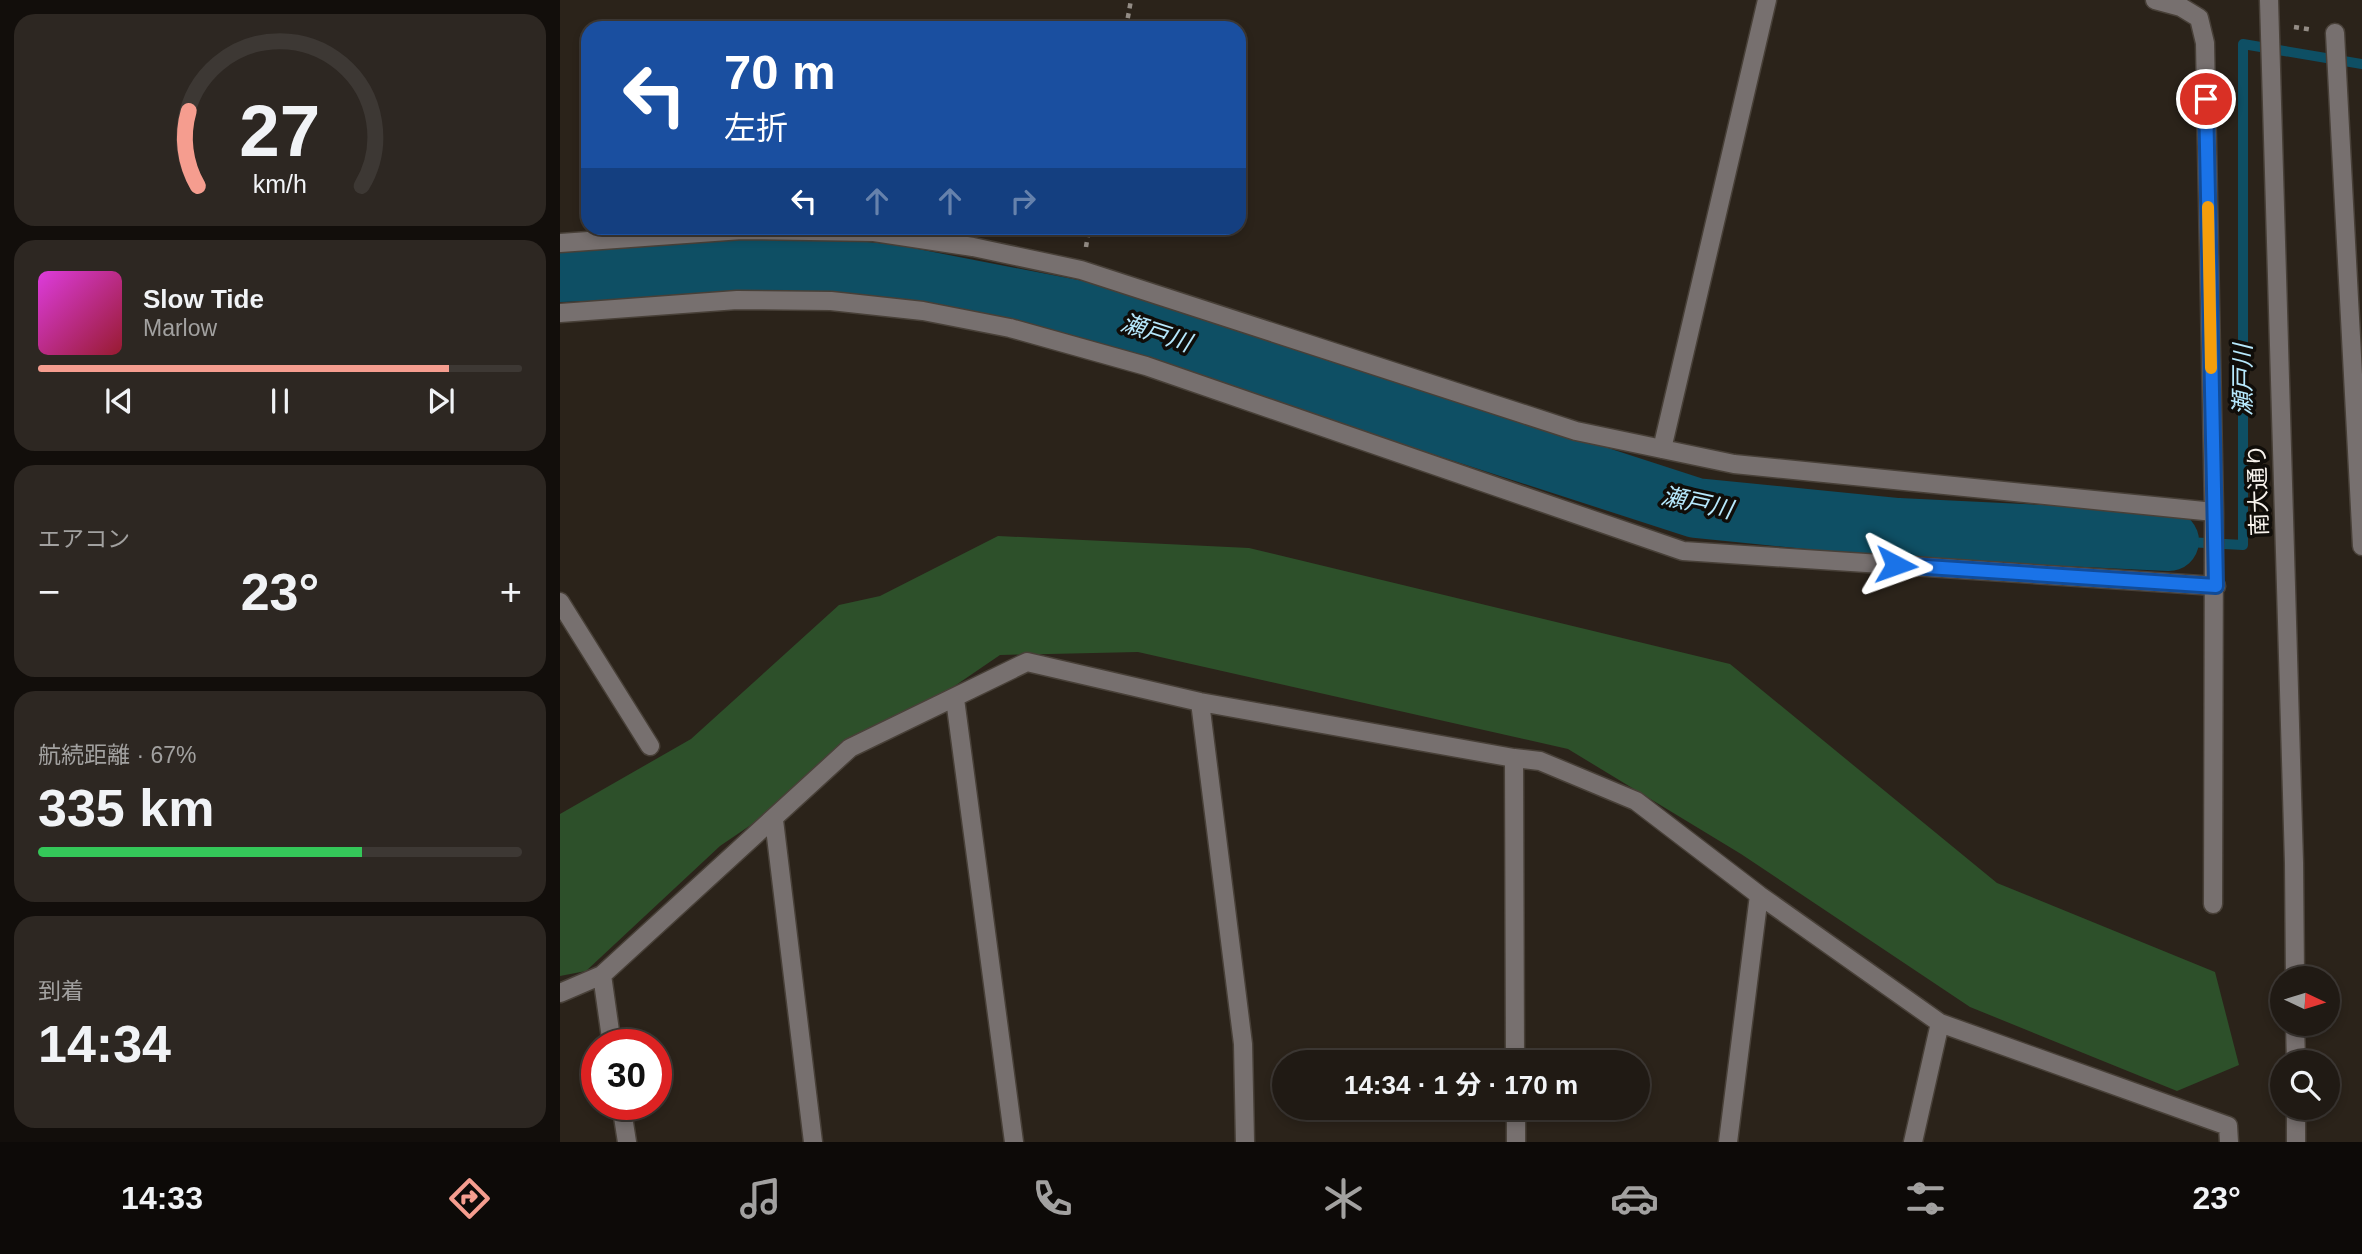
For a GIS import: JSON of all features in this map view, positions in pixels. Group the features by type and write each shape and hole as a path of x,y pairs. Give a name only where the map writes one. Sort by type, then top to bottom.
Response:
{"street":[{"path":"1662,449 1767,0"},
{"path":"2155,0 2181,7 2199,18 2204,43 2216,586 2213,904"},
{"name":"南大通り","path":"2269,0 2294,849 2295,966"},
{"path":"2336,33 2362,546"},
{"path":"560,243 672,235"},
{"path":"894,235 973,247 1081,270 1576,430 1662,449 1734,464 2214,512"},
{"path":"560,313 737,300 831,301 923,311 1010,328 1146,366 1683,551 2216,586"},
{"path":"560,602 650,746"},
{"path":"560,993 602,975 850,748 1027,662 1200,702 1540,761 1636,801 1759,895 1940,1023 2228,1126 2229,1142"},
{"path":"955,699 1014,1142"},
{"path":"1200,702 1243,1044 1245,1142"},
{"path":"1514,758 1515,1050"},
{"path":"774,820 813,1142"},
{"path":"1728,1142 1759,895"},
{"path":"602,975 610,1029"},
{"path":"1913,1142 1940,1023"},
{"path":"624,1120 627,1142"},
{"path":"1516,1120 1516,1142"},
{"path":"2296,1120 2296,1142"}],"path":[{"path":"1127,21 1131,0"}],"green space":[{"path":"998,536 1249,548 1730,664 1997,883 2215,972 2239,1065 2177,1091 1970,1007 1741,854 1568,749 1138,652 1000,655 720,846 586,971 560,976 560,814 691,739 839,605 880,596"}],"waterway":[{"name":"瀬戸川","path":"2169,541 2243,545 2243,44 2362,64"},
{"name":"瀬戸川","path":"560,272 780,264 889,274 1101,315 1696,508 1898,528 2169,541"}],"slow traffic":[{"path":"2208,207 2211,368"}],"route":[{"path":"1896,565 2216,586 2206,99"}]}
